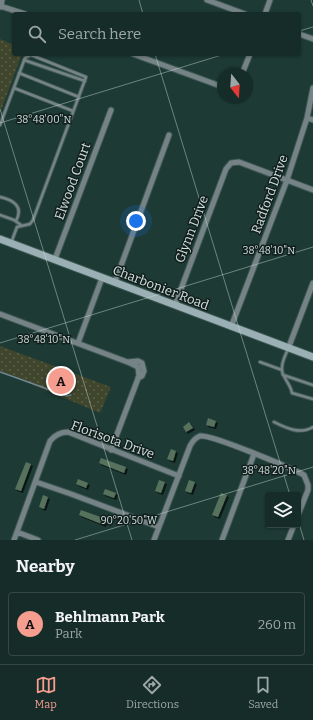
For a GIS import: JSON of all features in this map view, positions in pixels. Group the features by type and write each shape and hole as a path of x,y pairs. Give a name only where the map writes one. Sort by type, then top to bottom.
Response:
{"main road":[{"name":"Charbonier Road","path":"0,239 313,357"}],"street":[{"path":"2,0 0,6 19,12"},
{"path":"207,0 239,12"},
{"path":"266,12 270,0"},
{"path":"301,35 313,39"},
{"path":"138,56 217,86"},
{"path":"244,68 249,56"},
{"name":"Radford Drive","path":"232,327 287,180 307,118 313,88"},
{"name":"Elwood Court","path":"55,259 111,110"},
{"path":"307,118 313,120"},
{"path":"115,282 169,135"},
{"name":"Glynn Drive","path":"175,305 226,169 231,163 239,162 287,180"},
{"path":"287,180 313,190"},
{"path":"78,343 102,278"},
{"path":"288,348 313,283"},
{"path":"0,314 128,362 138,368 139,373 111,450"},
{"name":"Florisota Drive","path":"14,540 50,441 56,434 68,432 179,476"},
{"path":"154,540 190,446 197,438 205,436 232,444 304,475 308,485 308,490 301,508"},
{"path":"222,540 254,454"},
{"path":"36,482 78,496 159,527"},
{"path":"288,540 293,528"},
{"path":"17,532 38,540"}],"lane":[{"path":"0,124 24,60 28,56"},
{"path":"11,243 17,227 30,224 33,220 86,78 85,76 33,56"},
{"path":"24,60 85,81"},
{"path":"56,71 58,66"},
{"path":"19,73 79,97"},
{"path":"14,88 73,111"},
{"path":"0,197 10,200 16,204 19,212 16,221"},
{"path":"0,215 16,221 22,226"},
{"path":"288,348 282,370 288,386 291,386 291,392 313,399"},
{"path":"260,362 282,370"},
{"path":"283,375 313,385"},
{"path":"274,422 295,430 310,429 313,427"}],"green space":[{"path":"0,39 12,44 12,56 21,56 0,113"},
{"path":"0,346 111,387 100,413 0,371"}],"building":[{"path":"208,418 216,421 214,427 206,425"},
{"path":"189,422 193,428 186,432 183,427"},
{"path":"171,449 176,451 173,461 167,459"},
{"path":"101,458 126,467 124,473 99,463"},
{"path":"26,462 31,464 21,491 15,489"},
{"path":"78,479 88,483 86,488 76,484"},
{"path":"159,480 165,482 161,493 155,491"},
{"path":"189,480 195,482 191,493 185,491"},
{"path":"105,489 116,493 114,498 103,494"},
{"path":"221,493 227,495 218,517 212,515"},
{"path":"43,495 48,497 44,509 39,507"},
{"path":"81,510 106,519 104,525 79,515"}],"waterway":[{"path":"0,372 67,396 71,395"}],"place":[{"name":"Behlmann Park","path":"61,381"}]}
